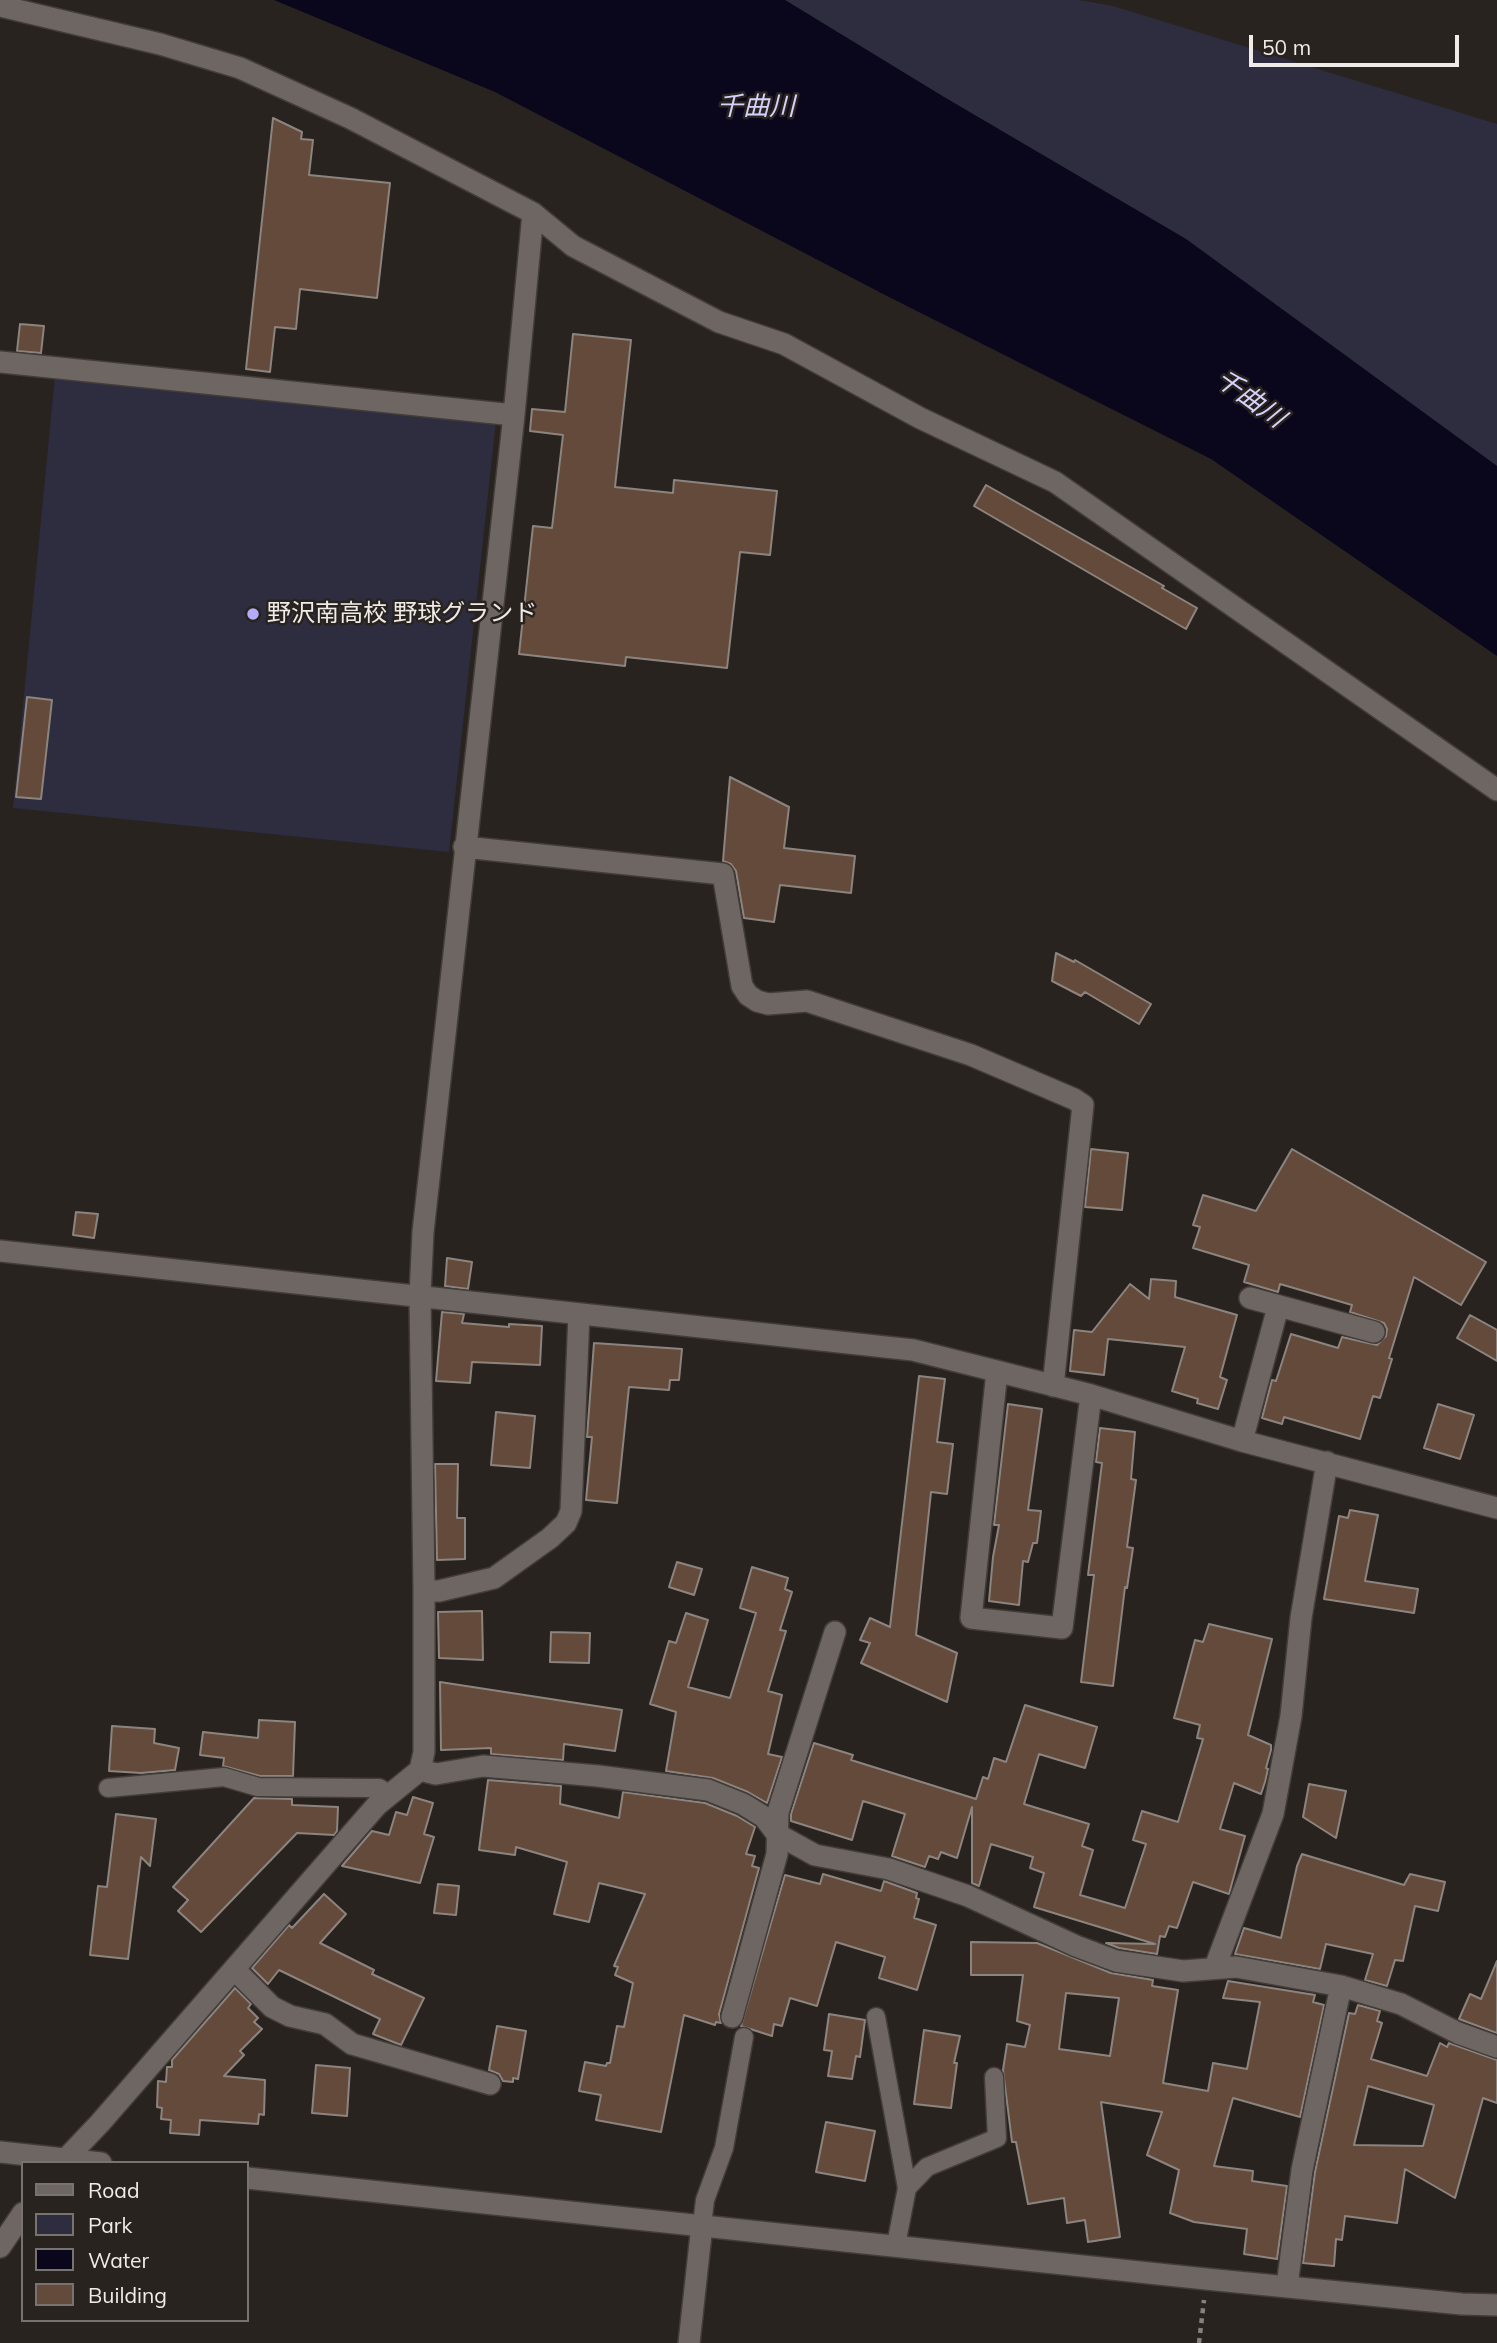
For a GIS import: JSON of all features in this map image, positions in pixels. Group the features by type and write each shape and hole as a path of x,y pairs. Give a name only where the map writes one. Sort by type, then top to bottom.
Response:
{"street":[{"path":"0,6 160,44 240,68 350,118 533,212 573,246 682,303 719,321 784,344 920,418 1055,482 1497,790"},
{"path":"0,2152 64,2161 377,1805 420,1770 424,1752 420,1295 423,1232 514,415 533,212"},
{"path":"0,362 514,415"},
{"path":"464,847 723,874 742,986 748,995 757,1001 768,1004 807,1001 971,1055 1083,1105 1053,1385"},
{"path":"0,1251 914,1350 1091,1395 1242,1441 1497,1508"},
{"path":"1250,1298 1374,1332"},
{"path":"1242,1441 1278,1307"},
{"path":"424,1591 439,1591 494,1578 550,1538 566,1523 571,1511 579,1314"},
{"path":"997,1371 971,1618 1062,1628 1091,1395"},
{"path":"1215,1967 1273,1814 1291,1716 1301,1618 1327,1462"},
{"path":"732,2017 777,1854 778,1812 835,1632"},
{"path":"420,1770 436,1774 483,1766 598,1776 708,1790 743,1804 764,1817 777,1834 815,1855 889,1869 968,1896 1076,1946 1116,1961 1183,1971 1236,1967 1341,1986 1401,2004 1458,2033 1497,2048"},
{"path":"233,1969 272,2007 290,2016 325,2024 352,2044 490,2084"},
{"path":"1287,2286 1302,2170 1341,1986"},
{"path":"248,2178 1206,2278 1462,2304 1497,2305"},
{"path":"0,2247 21,2216"},
{"path":"689,2343 702,2225"}],"lane":[{"path":"108,1788 224,1777 258,1787 379,1788 390,1794"},
{"path":"876,2017 907,2188 896,2245"},
{"path":"702,2225 705,2200 724,2148 744,2037"},
{"path":"907,2188 928,2167 997,2138 994,2077"}],"path":[{"path":"1199,2343 1206,2278"}],"green space":[{"path":"785,0 1079,0 1113,6 1497,124 1497,466 1186,239"},
{"name":"野沢南高校 野球グランド","path":"55,376 496,421 449,852 13,808"}],"water":[{"name":"千曲川","path":"274,0 785,0 1186,239 1497,466 1497,656 1211,459 887,296 495,92"}],"building":[{"path":"273,118 302,132 301,139 313,140 309,175 390,183 377,298 300,289 296,329 275,327 270,372 246,369"},
{"path":"20,324 44,326 41,353 17,351"},
{"path":"573,334 631,340 615,487 673,493 674,480 777,491 770,555 740,552 727,668 626,657 625,666 519,654 533,526 552,528 563,435 530,431 532,409 565,412"},
{"path":"986,485 1164,586 1162,588 1197,608 1186,629 974,506"},
{"path":"27,697 52,700 41,799 16,797"},
{"path":"730,777 789,807 784,848 855,856 851,893 780,885 774,922 744,918 736,871 731,864 723,861"},
{"path":"1056,953 1074,962 1075,960 1151,1004 1139,1024 1085,992 1081,996 1052,981"},
{"path":"1091,1149 1128,1153 1122,1210 1085,1207"},
{"path":"1292,1149 1486,1262 1461,1305 1414,1277 1389,1358 1392,1359 1380,1398 1373,1396 1360,1439 1284,1417 1282,1424 1262,1418 1272,1380 1276,1381 1291,1334 1338,1348 1342,1337 1377,1345 1386,1336 1384,1323 1350,1312 1352,1305 1280,1284 1278,1292 1244,1282 1249,1265 1193,1248 1200,1227 1193,1225 1203,1195 1256,1211"},
{"path":"76,1212 98,1214 94,1238 73,1235"},
{"path":"447,1258 472,1262 468,1289 445,1286"},
{"path":"1151,1279 1176,1281 1175,1297 1237,1315 1220,1377 1227,1380 1218,1409 1172,1391 1185,1347 1108,1339 1104,1375 1070,1371 1074,1330 1092,1332 1130,1284 1149,1299"},
{"path":"442,1312 464,1314 462,1323 509,1327 509,1324 542,1326 540,1365 472,1362 470,1383 436,1381"},
{"path":"1470,1315 1497,1330 1497,1361 1457,1338"},
{"path":"594,1343 682,1349 679,1380 670,1380 669,1390 629,1387 617,1503 586,1500 592,1437 587,1437"},
{"path":"919,1376 945,1379 937,1442 953,1444 947,1494 931,1492 916,1635 957,1653 947,1702 861,1663 870,1643 860,1640 870,1618 890,1627"},
{"path":"1008,1404 1042,1409 1028,1510 1041,1511 1037,1543 1033,1543 1028,1562 1023,1561 1019,1605 989,1601 999,1525 994,1525"},
{"path":"1438,1404 1474,1415 1460,1459 1424,1448"},
{"path":"496,1412 535,1416 530,1468 491,1465"},
{"path":"1100,1428 1135,1432 1131,1479 1136,1480 1127,1547 1133,1548 1127,1588 1125,1587 1113,1686 1081,1682 1094,1575 1088,1575 1102,1463 1096,1462"},
{"path":"435,1464 458,1464 457,1518 465,1518 465,1559 437,1560"},
{"path":"1350,1510 1378,1515 1365,1581 1418,1589 1414,1613 1324,1599 1339,1516 1348,1518"},
{"path":"677,1562 702,1569 694,1595 669,1587"},
{"path":"752,1567 788,1578 785,1589 792,1592 780,1630 786,1631 768,1691 782,1695 768,1754 782,1757 767,1803 713,1778 666,1771 676,1712 650,1704 669,1641 676,1643 686,1613 708,1620 688,1687 730,1698 756,1613 740,1608"},
{"path":"482,1611 483,1660 439,1658 438,1612"},
{"path":"1209,1624 1272,1639 1248,1735 1271,1745 1271,1750 1261,1794 1234,1783 1220,1829 1245,1836 1229,1894 1193,1882 1177,1928 1169,1926 1165,1937 1160,1936 1157,1954 1119,1948 1106,1943 1155,1944 1034,1907 1044,1873 1030,1868 1033,1857 991,1844 979,1886 972,1883 972,1807 957,1858 941,1852 938,1859 929,1856 925,1867 892,1856 905,1814 863,1801 852,1840 791,1821 814,1743 853,1755 851,1760 976,1799 983,1777 988,1779 994,1758 1006,1762 1025,1705 1097,1727 1085,1768 1039,1754 1024,1804 1089,1824 1082,1846 1093,1850 1080,1895 1125,1908 1146,1844 1133,1840 1142,1811 1178,1822 1203,1739 1197,1738 1200,1725 1174,1718 1195,1640 1203,1642"},
{"path":"551,1632 590,1633 589,1663 550,1662"},
{"path":"440,1682 622,1710 615,1751 564,1744 563,1760 491,1754 491,1748 441,1750"},
{"path":"259,1720 295,1722 293,1776 260,1776 223,1766 224,1758 200,1755 203,1732 258,1738"},
{"path":"112,1726 155,1729 154,1743 179,1748 175,1770 141,1773 109,1771"},
{"path":"488,1780 561,1786 560,1804 619,1818 623,1792 705,1803 737,1816 755,1827 746,1854 755,1856 752,1866 759,1868 719,2014 721,2023 716,2022 715,2025 684,2015 661,2132 596,2120 601,2095 579,2091 585,2062 606,2066 610,2063 617,2026 624,2027 633,1983 615,1975 618,1967 614,1966 645,1894 599,1883 589,1922 554,1914 567,1862 516,1847 515,1855 479,1850"},
{"path":"1309,1784 1346,1791 1336,1838 1303,1817"},
{"path":"413,1797 433,1803 424,1834 434,1837 420,1883 342,1866 372,1831 389,1835 396,1812 407,1815"},
{"path":"254,1798 292,1799 292,1805 338,1807 337,1831 334,1835 297,1833 201,1932 178,1911 188,1900 173,1887"},
{"path":"116,1814 156,1819 150,1866 141,1857 128,1959 90,1955 98,1886 107,1887"},
{"path":"1302,1854 1404,1885 1410,1874 1445,1882 1438,1911 1415,1906 1403,1961 1395,1960 1387,1986 1365,1980 1373,1954 1326,1944 1320,1969 1235,1954 1244,1928 1281,1938"},
{"path":"823,1874 881,1891 884,1881 917,1893 916,1898 919,1899 914,1918 936,1925 917,1990 879,1978 885,1957 836,1942 817,2006 790,1998 782,2026 774,2024 772,2036 741,2026 785,1875 820,1884"},
{"path":"438,1884 459,1886 456,1915 434,1913"},
{"path":"324,1894 346,1914 320,1943 374,1970 372,1974 424,1998 401,2045 373,2034 380,2019 279,1970 268,1984 252,1968 289,1925 292,1928"},
{"path":"971,1942 1037,1943 1111,1973 1153,1980 1152,1986 1178,1990 1163,2083 1208,2091 1213,2063 1247,2069 1260,2002 1223,1998 1228,1981 1315,1995 1313,2002 1324,2005 1300,2117 1233,2098 1214,2166 1253,2171 1252,2181 1287,2186 1277,2259 1244,2254 1247,2229 1194,2222 1170,2213 1179,2170 1147,2155 1162,2112 1101,2102 1120,2237 1088,2242 1085,2220 1067,2223 1064,2198 1028,2204 1016,2142 1012,2142 1003,2070 1007,2044 1025,2047 1030,2025 1017,2021 1023,1975 971,1975","holes":["1066,1993 1119,1998 1110,2056 1059,2049"]},
{"path":"1497,1961 1497,2033 1459,2019 1470,1994 1481,1999"},
{"path":"235,1988 251,2004 248,2008 258,2018 254,2022 262,2029 240,2051 244,2055 224,2076 265,2080 264,2115 259,2114 258,2124 200,2120 199,2135 170,2133 171,2120 161,2119 162,2108 157,2107 158,2081 166,2082 167,2067 172,2067 172,2060"},
{"path":"1358,2005 1380,2011 1377,2021 1382,2023 1371,2059 1427,2076 1440,2043 1447,2047 1449,2043 1497,2060 1497,2103 1483,2098 1455,2198 1405,2169 1397,2223 1345,2216 1342,2240 1336,2239 1334,2266 1303,2263 1315,2172 1349,2013 1355,2014","holes":["1368,2086 1434,2105 1423,2146 1354,2145"]},
{"path":"829,2014 865,2020 860,2057 856,2056 852,2079 828,2076 832,2051 824,2050"},
{"path":"497,2026 526,2031 518,2079 513,2078 513,2082 503,2081 499,2074 489,2070"},
{"path":"924,2030 960,2036 954,2063 957,2063 951,2108 914,2104"},
{"path":"316,2065 350,2068 347,2116 312,2113"},
{"path":"826,2122 875,2131 865,2181 816,2172"}],"place":[{"name":"野沢南高校 野球グランド","path":"253,614"}]}
